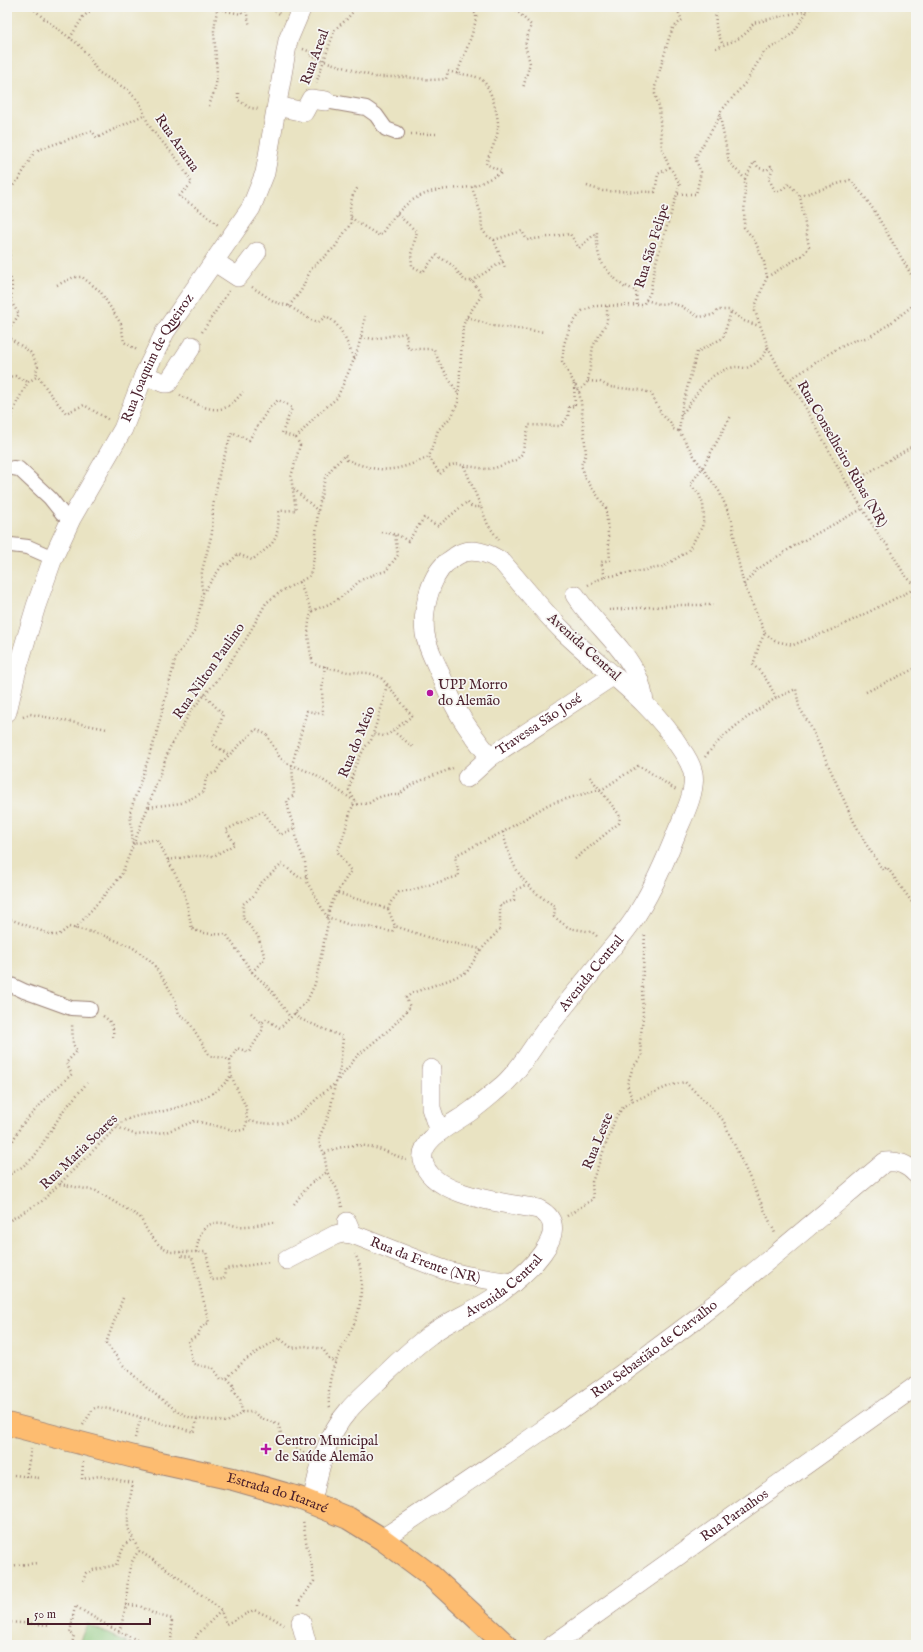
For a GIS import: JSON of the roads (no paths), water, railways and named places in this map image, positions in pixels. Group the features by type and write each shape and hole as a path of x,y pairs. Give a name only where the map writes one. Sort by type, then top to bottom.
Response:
{"main road":[{"name":"Estrada do Itararé","path":"7,1424 138,1458 233,1479 306,1500 348,1518 382,1539 429,1574 506,1645"}],"street":[{"name":"Rua Joaquim de Queiroz","path":"11,706 24,643 53,558 71,519 123,429 148,367 165,332 232,237 251,208 259,190 266,166 290,32 302,7"},
{"path":"276,109 304,112 318,100 366,108 376,115 386,129 396,133"},
{"path":"215,262 238,278 257,252"},
{"path":"148,367 166,384 192,346"},
{"path":"13,468 19,470 50,498 62,513 71,519"},
{"path":"11,545 28,547 53,558"},
{"name":"Avenida Central","path":"306,1500 331,1435 338,1423 348,1411 419,1344 445,1325 490,1301 512,1283 545,1250 550,1241 553,1225 545,1212 538,1209 477,1198 457,1192 443,1185 433,1178 425,1166 423,1156 424,1150 429,1142 439,1132 471,1111 506,1083 612,948 638,912 670,849 690,799 693,785 693,773 688,760 673,735 644,702 561,629 503,563 496,557 473,551 461,553 445,564 437,575 429,594 424,613 425,634 430,650 456,709 470,732 490,757"},
{"path":"575,595 587,612 609,636 632,666 639,679 644,702"},
{"name":"Travessa São José","path":"461,772 490,757 614,675"},
{"path":"7,982 24,991 71,1008 90,1009"},
{"path":"431,1069 431,1108 439,1132"},
{"name":"Rua Sebastião de Carvalho","path":"382,1539 487,1469 651,1352 740,1284 885,1162 896,1161 910,1167 916,1174"},
{"name":"Rua da Frente (NR)","path":"287,1260 328,1238 347,1230 447,1270 512,1283"},
{"name":"Rua Paranhos","path":"553,1645 916,1386"},
{"path":"301,1622 307,1645"}],"place":[{"name":"UPP Morro do Alemão","path":"430,693"},
{"name":"Centro Municipal de Saúde Alemão","path":"266,1449"}]}
